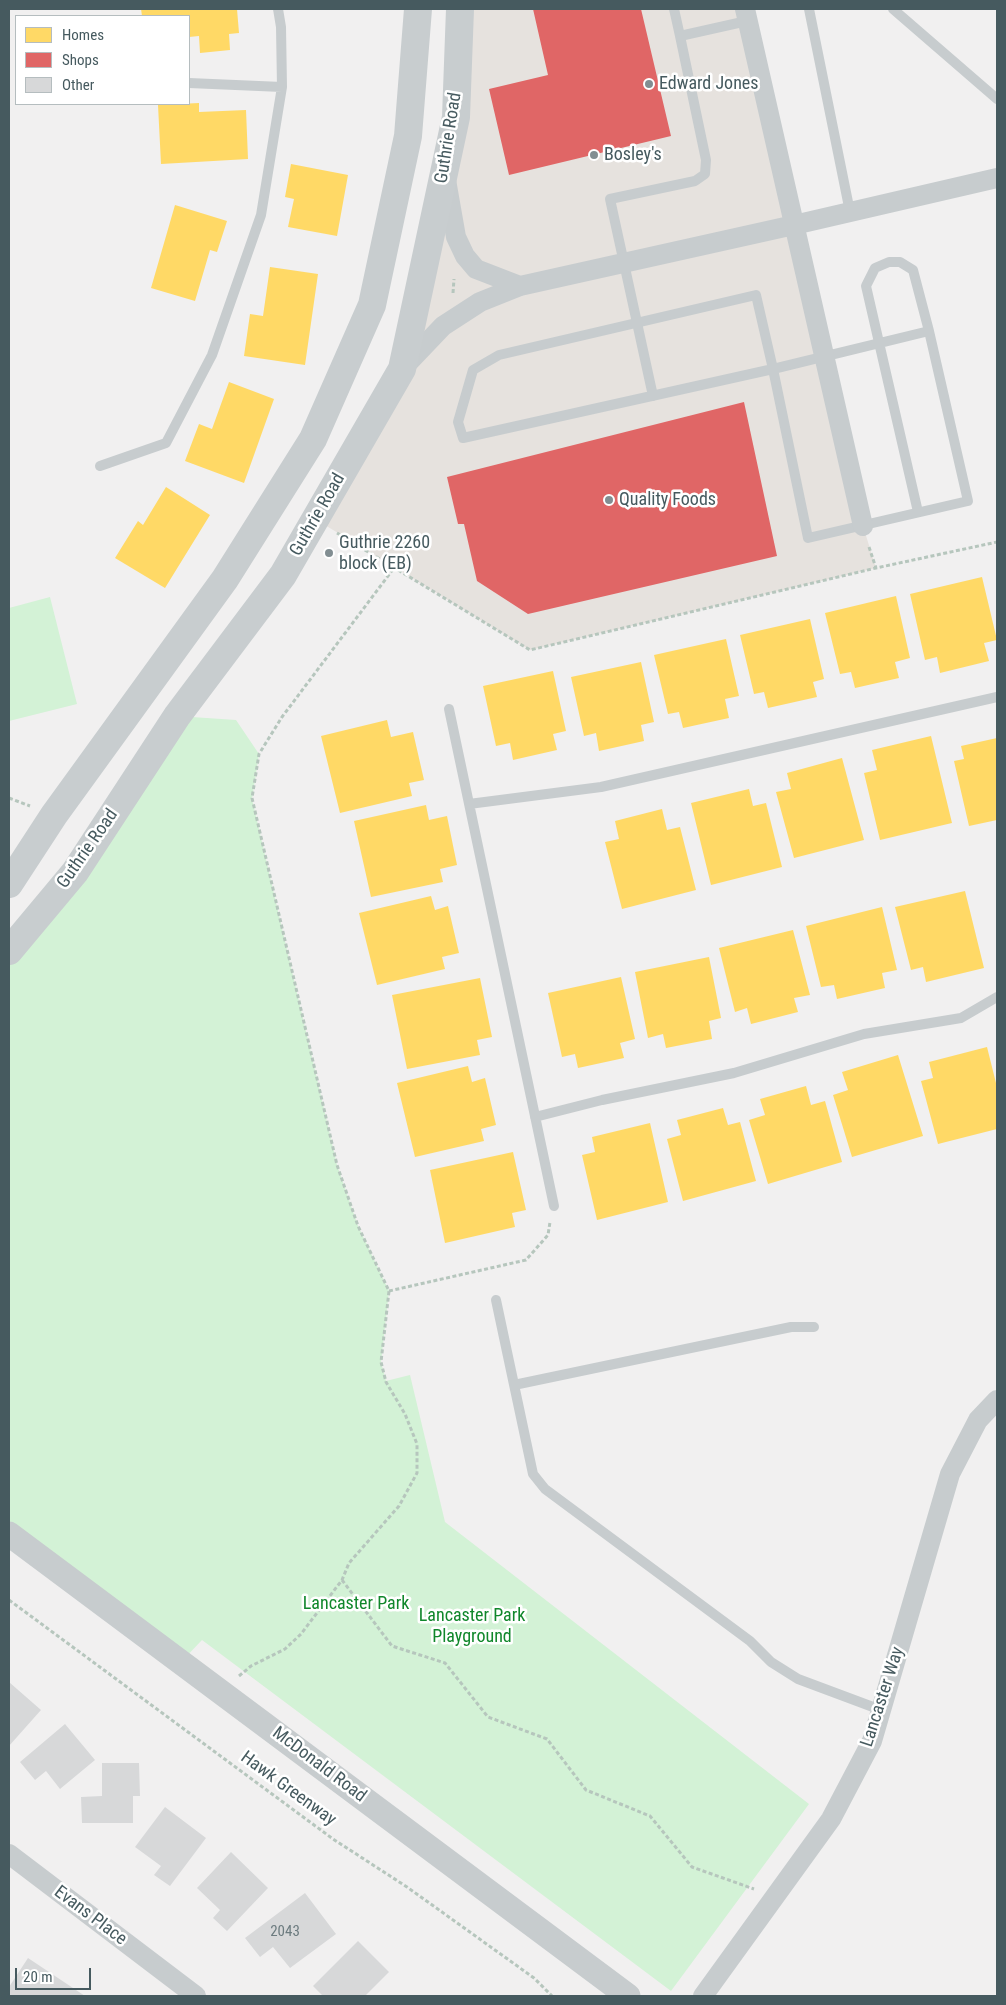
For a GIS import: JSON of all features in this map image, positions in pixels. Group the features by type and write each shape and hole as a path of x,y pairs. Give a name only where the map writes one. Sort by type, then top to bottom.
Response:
{"main road":[{"path":"9,884 54,815 225,579 313,439 372,305 408,136 418,9"},
{"name":"Guthrie Road","path":"9,951 75,872 177,716 283,575 402,369 456,116 460,9"}],"street":[{"path":"746,15 863,526"},
{"path":"445,173 456,237 466,256 476,269 520,286"},
{"path":"402,369 443,326 480,302 520,286 794,226 997,178"},
{"name":"Lancaster Way","path":"703,1996 830,1819 872,1741 950,1474 978,1420 997,1400"},
{"name":"McDonald Road","path":"9,1534 628,1996"},
{"name":"Evans Place","path":"9,1854 196,1996"}],"lane":[{"path":"100,466 166,443 212,355 262,215 282,87 281,27 278,9"},
{"path":"653,396 610,199 695,181 705,174 706,160 674,9"},
{"path":"809,9 850,212"},
{"path":"893,9 997,98"},
{"path":"680,36 746,15"},
{"path":"190,83 282,87"},
{"path":"918,512 880,342 866,286 875,268 889,262 900,262 913,270 929,331 968,501 808,538 773,369 756,295 499,355 473,370 458,422 463,438 773,369 880,342 929,331"},
{"path":"469,804 601,787 997,697"},
{"path":"449,709 554,1206"},
{"path":"535,1117 602,1100 734,1073 864,1034 961,1018 995,1000 997,997"},
{"path":"496,1300 533,1474 545,1489 750,1641 771,1662 798,1678 881,1710"},
{"path":"514,1385 791,1327 814,1327"}],"path":[{"path":"453,294 454,271"},
{"path":"315,519 530,650 876,568 997,542"},
{"path":"220,1691 251,1666 285,1649 301,1634 342,1580 349,1563 399,1506 417,1473 417,1444 405,1414 386,1382 381,1362 389,1291 358,1226 337,1165 252,798 258,754 282,717 394,568"},
{"path":"389,1291 526,1260 548,1235 554,1206"},
{"path":"342,1580 392,1646 444,1664 488,1717 548,1739 586,1790 650,1816 692,1867 752,1888 758,1892"},
{"name":"Hawk Greenway","path":"9,1600 333,1839 407,1887 534,1978 552,1996"}],"shaded area":[{"path":"460,9 745,9 863,526 876,568 530,650 315,519 402,369"}],"green space":[{"path":"50,597 77,704 9,721 9,608"},
{"path":"177,716 236,720 259,754 252,799 337,1165 358,1226 389,1291 381,1362 386,1381 410,1375 445,1522 809,1804 671,1991 202,1640 181,1662 9,1534 9,951"}],"building: Homes":[{"path":"141,9 237,9 239,33 229,34 230,50 200,53 199,36 190,37 190,15 142,15"},
{"path":"190,103 199,103 199,112 246,110 248,159 161,164 158,105 190,105"},
{"path":"291,164 348,175 337,236 288,227 294,199 285,197"},
{"path":"175,205 227,221 217,252 210,250 195,301 151,288"},
{"path":"270,267 318,274 305,365 244,356 250,314 263,316"},
{"path":"229,382 274,399 244,483 185,461 199,424 212,429"},
{"path":"166,487 210,515 165,588 115,558 138,521 143,525"},
{"path":"982,577 997,640 984,643 989,661 940,673 937,657 925,660 910,594"},
{"path":"896,596 910,658 895,662 899,678 855,688 851,672 840,674 825,613"},
{"path":"810,619 824,679 813,682 817,697 768,708 764,692 754,694 740,635"},
{"path":"726,639 739,696 725,699 729,718 683,728 679,712 668,714 654,655"},
{"path":"641,662 654,722 641,725 644,741 599,751 596,733 584,736 571,677"},
{"path":"553,671 566,731 553,734 557,750 513,760 510,743 496,746 483,686"},
{"path":"387,720 391,737 413,732 424,780 409,783 412,796 340,813 321,736"},
{"path":"931,736 952,823 880,840 864,773 877,770 872,750"},
{"path":"997,738 997,820 969,826 954,761 964,759 961,746"},
{"path":"842,758 864,840 794,858 776,792 791,789 787,773"},
{"path":"749,789 753,806 766,803 782,867 711,885 691,803"},
{"path":"426,805 429,820 447,816 457,865 440,869 443,882 371,897 354,821"},
{"path":"662,809 667,830 680,827 696,890 622,909 605,842 619,839 615,821"},
{"path":"965,891 984,968 926,982 923,967 911,970 895,907"},
{"path":"431,896 435,910 448,906 459,953 442,957 445,969 377,985 359,913"},
{"path":"882,907 897,970 882,973 885,988 837,999 834,985 821,987 806,926"},
{"path":"793,930 810,995 794,998 798,1012 751,1024 747,1008 735,1012 719,948"},
{"path":"709,957 721,1018 709,1021 712,1039 666,1048 663,1034 648,1038 635,972"},
{"path":"621,977 635,1039 620,1043 624,1058 578,1068 575,1054 562,1057 548,993"},
{"path":"480,978 492,1037 477,1040 480,1055 407,1069 392,995"},
{"path":"987,1047 997,1087 997,1129 938,1144 921,1081 933,1078 929,1062"},
{"path":"898,1055 923,1136 852,1157 833,1095 848,1090 842,1072"},
{"path":"468,1066 472,1082 485,1078 496,1125 481,1129 484,1141 415,1157 397,1083"},
{"path":"806,1086 811,1105 825,1101 842,1162 768,1184 749,1120 765,1115 760,1099"},
{"path":"723,1108 728,1125 740,1122 756,1181 683,1201 667,1139 681,1135 677,1120"},
{"path":"650,1123 668,1202 597,1220 582,1155 595,1152 592,1137"},
{"path":"513,1152 526,1210 512,1213 515,1227 445,1243 430,1170"}],"building: Shops":[{"path":"533,9 641,9 671,136 509,175 489,89 548,75"},
{"name":"Quality Foods","path":"744,402 777,556 528,614 477,581 464,524 458,524 447,477"}],"building: Other":[{"path":"9,1682 41,1710 9,1746"},
{"path":"65,1724 95,1760 60,1789 46,1771 35,1780 20,1762"},
{"path":"102,1763 139,1763 140,1796 133,1796 133,1823 82,1823 81,1797 102,1796"},
{"path":"165,1807 206,1838 170,1886 154,1875 161,1866 135,1847"},
{"path":"231,1852 268,1888 227,1931 213,1918 220,1910 197,1888"},
{"path":"305,1893 336,1934 290,1968 273,1947 260,1957 245,1938"},
{"path":"358,1941 389,1972 365,1996 323,1996 313,1986"},
{"path":"28,1958 85,1996 9,1996 9,1987"}],"place":[{"name":"Edward Jones","path":"649,84"},
{"name":"Bosley's","path":"594,155"},
{"name":"Quality Foods","path":"609,500"},
{"name":"Guthrie 2260 block (EB)","path":"329,553"}],"park label":[{"name":"Lancaster Park","path":"356,1604"},
{"name":"Lancaster Park Playground","path":"472,1626"}]}
